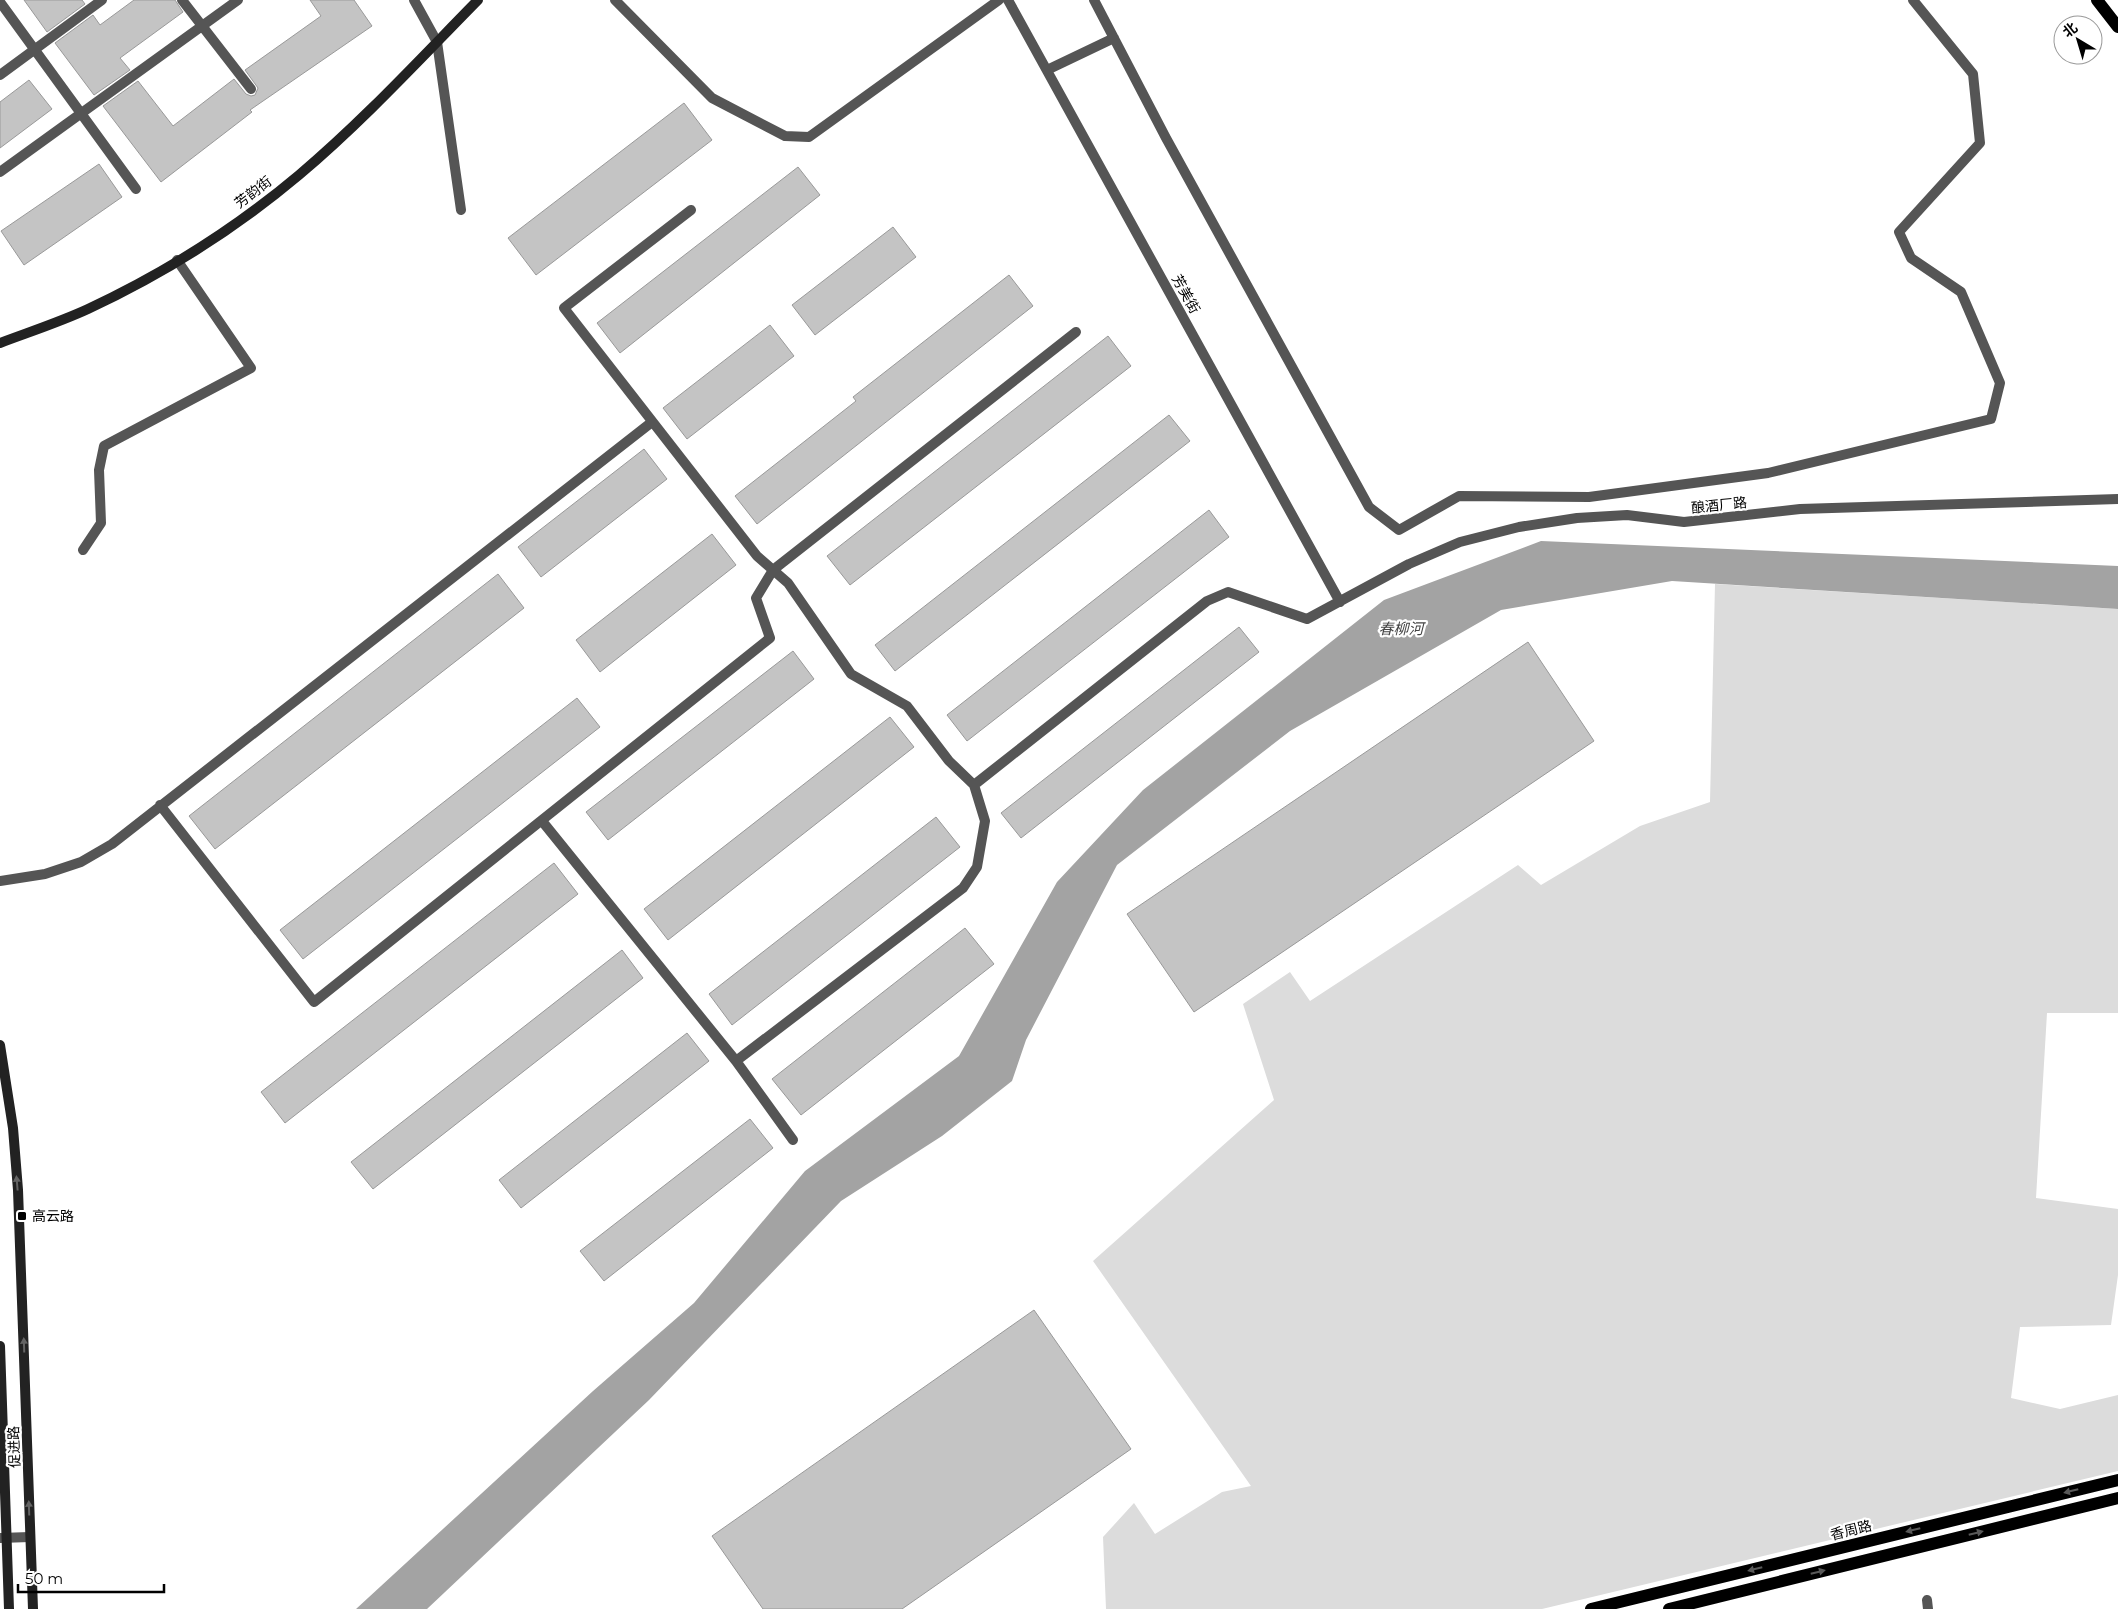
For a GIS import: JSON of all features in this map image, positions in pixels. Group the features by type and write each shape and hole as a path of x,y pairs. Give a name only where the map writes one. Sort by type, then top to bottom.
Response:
{"main road":[{"name":"芳韵街","path":"0,343 88,309 152,276 213,238 298,176 340,138 478,0"},
{"path":"2097,0 2118,27"},
{"name":"促进路","path":"0,1045 13,1128 18,1190 33,1609"},
{"name":"促进路","path":"0,1346 3,1538 9,1609"},
{"name":"香周路","path":"1590,1609 2115,1479"},
{"path":"1669,1609 2118,1498"},
{"path":"2104,1501 2118,1502"}],"street":[{"path":"0,75 102,0"},
{"path":"182,0 251,89"},
{"path":"0,172 238,0"},
{"path":"414,0 437,42 461,210"},
{"path":"615,0 712,98 785,136 810,137 1000,0"},
{"name":"芳美街","path":"1008,0 1340,602"},
{"path":"1094,0 1166,138 1369,507 1400,530 1459,496 1589,497 1768,473 1991,418 2000,383 1961,292 1911,258 1899,232 1980,143 1973,74 1913,0"},
{"path":"0,2 136,189"},
{"path":"1047,70 1114,38"},
{"path":"691,210 564,308 757,556 788,583 850,674 908,706 949,761 974,785 985,822 977,867 963,888 736,1061"},
{"path":"83,550 101,523 98,470 104,446 251,368 177,260"},
{"path":"160,805 314,1002 770,638 756,598 774,570 1076,332"},
{"path":"0,881 45,874 81,862 112,844 652,422"},
{"name":"酿酒厂路","path":"974,785 1207,601 1228,592 1307,619 1409,564 1460,542 1519,527 1576,518 1627,515 1684,522 1800,509 2118,499"},
{"path":"542,821 736,1061 793,1140"},
{"path":"3,1538 30,1537"}],"shaded area":[{"path":"1715,584 2118,609 2118,1013 2047,1013 2036,1198 2118,1209 2118,1275 2111,1325 2020,1327 2011,1398 2060,1409 2118,1395 2118,1471 1542,1609 1106,1609 1103,1537 1134,1503 1155,1534 1222,1492 1251,1486 1093,1261 1274,1100 1243,1004 1290,972 1310,1001 1518,865 1541,885 1640,826 1710,802"}],"water":[{"name":"春柳河","path":"1541,541 2118,566 2118,609 1672,581 1501,610 1290,731 1117,865 1026,1040 1012,1081 942,1136 841,1201 649,1400 427,1609 356,1609 593,1391 694,1303 805,1171 959,1056 1057,882 1143,790 1384,600"}],"building":[{"path":"24,0 82,0 85,4 47,32"},
{"path":"134,0 175,0 183,12 120,58 130,70 94,95 55,43 93,15 100,25"},
{"path":"310,0 354,0 372,26 250,110 252,112 161,182 103,106 138,81 173,126 234,79 246,94 255,95 258,88 245,70 321,16"},
{"path":"29,80 52,109 0,148 0,102"},
{"path":"684,103 712,140 536,275 508,238"},
{"path":"99,164 122,197 24,265 1,231"},
{"path":"798,167 820,195 620,353 597,323"},
{"path":"893,227 916,257 815,335 792,305"},
{"path":"1009,275 1033,306 757,524 735,496 856,401 853,397"},
{"path":"770,325 794,356 687,439 663,408"},
{"path":"1108,336 1131,366 850,585 827,556"},
{"path":"1169,415 1190,441 895,671 875,645"},
{"path":"644,449 667,479 541,577 518,547"},
{"path":"1209,510 1229,537 967,741 947,715"},
{"path":"712,534 736,565 600,672 576,640"},
{"path":"498,574 524,608 215,849 189,816"},
{"path":"1239,627 1259,652 1021,838 1001,813"},
{"path":"1528,642 1594,741 1194,1012 1127,914"},
{"path":"793,651 814,679 608,840 586,812"},
{"path":"577,698 600,727 303,959 280,930"},
{"path":"890,717 914,747 668,940 644,909"},
{"path":"936,817 960,847 732,1025 709,994"},
{"path":"554,863 578,894 285,1123 261,1092"},
{"path":"965,928 994,964 801,1115 772,1079"},
{"path":"622,950 643,978 373,1189 351,1162"},
{"path":"687,1033 709,1061 521,1208 499,1180"},
{"path":"750,1119 773,1148 604,1281 580,1251"},
{"path":"1034,1310 1131,1449 902,1609 763,1609 712,1536"}],"place":[{"name":"高云路","path":"22,1216"}]}
